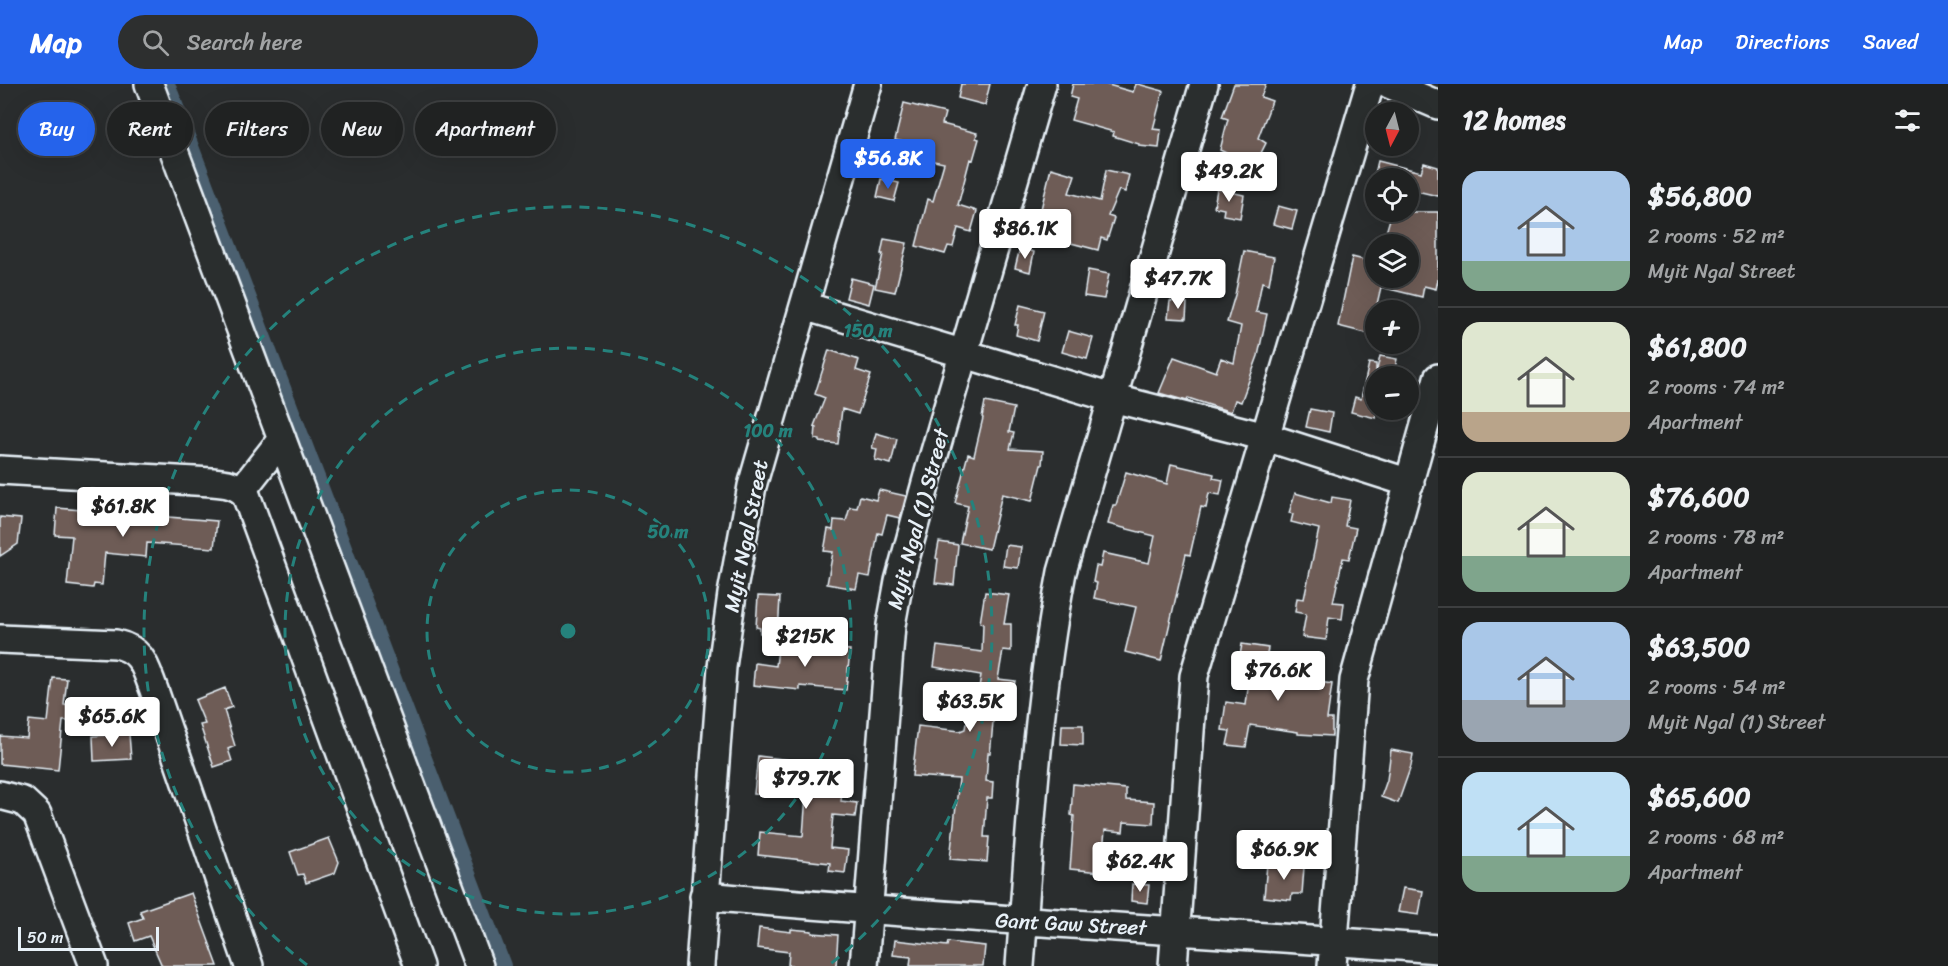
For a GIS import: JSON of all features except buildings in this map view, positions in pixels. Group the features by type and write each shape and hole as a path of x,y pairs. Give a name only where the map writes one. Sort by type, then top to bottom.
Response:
{"street":[{"path":"149,84 479,966"},
{"name":"Myit Ngal Street","path":"700,966 722,667 732,594 752,486 868,84"},
{"name":"Myit Ngal (1) Street","path":"864,966 891,625 899,581 1042,84"},
{"path":"1020,966 1041,706 1049,638 1062,572 1204,84"},
{"path":"1173,966 1194,676 1370,84"},
{"path":"1389,84 1438,105"},
{"path":"804,306 1112,398 1266,437 1410,483"},
{"path":"1333,954 1354,680 1438,378"},
{"path":"242,490 282,439"},
{"path":"0,470 212,482 242,490 250,501 419,966"},
{"path":"0,639 116,644 137,653 154,690 249,966"},
{"path":"0,795 23,801 37,814 94,966"},
{"name":"Gant Gaw Street","path":"704,896 867,911 1176,930 1333,954 1438,949"}],"waterway":[{"path":"165,84 501,966"}]}
